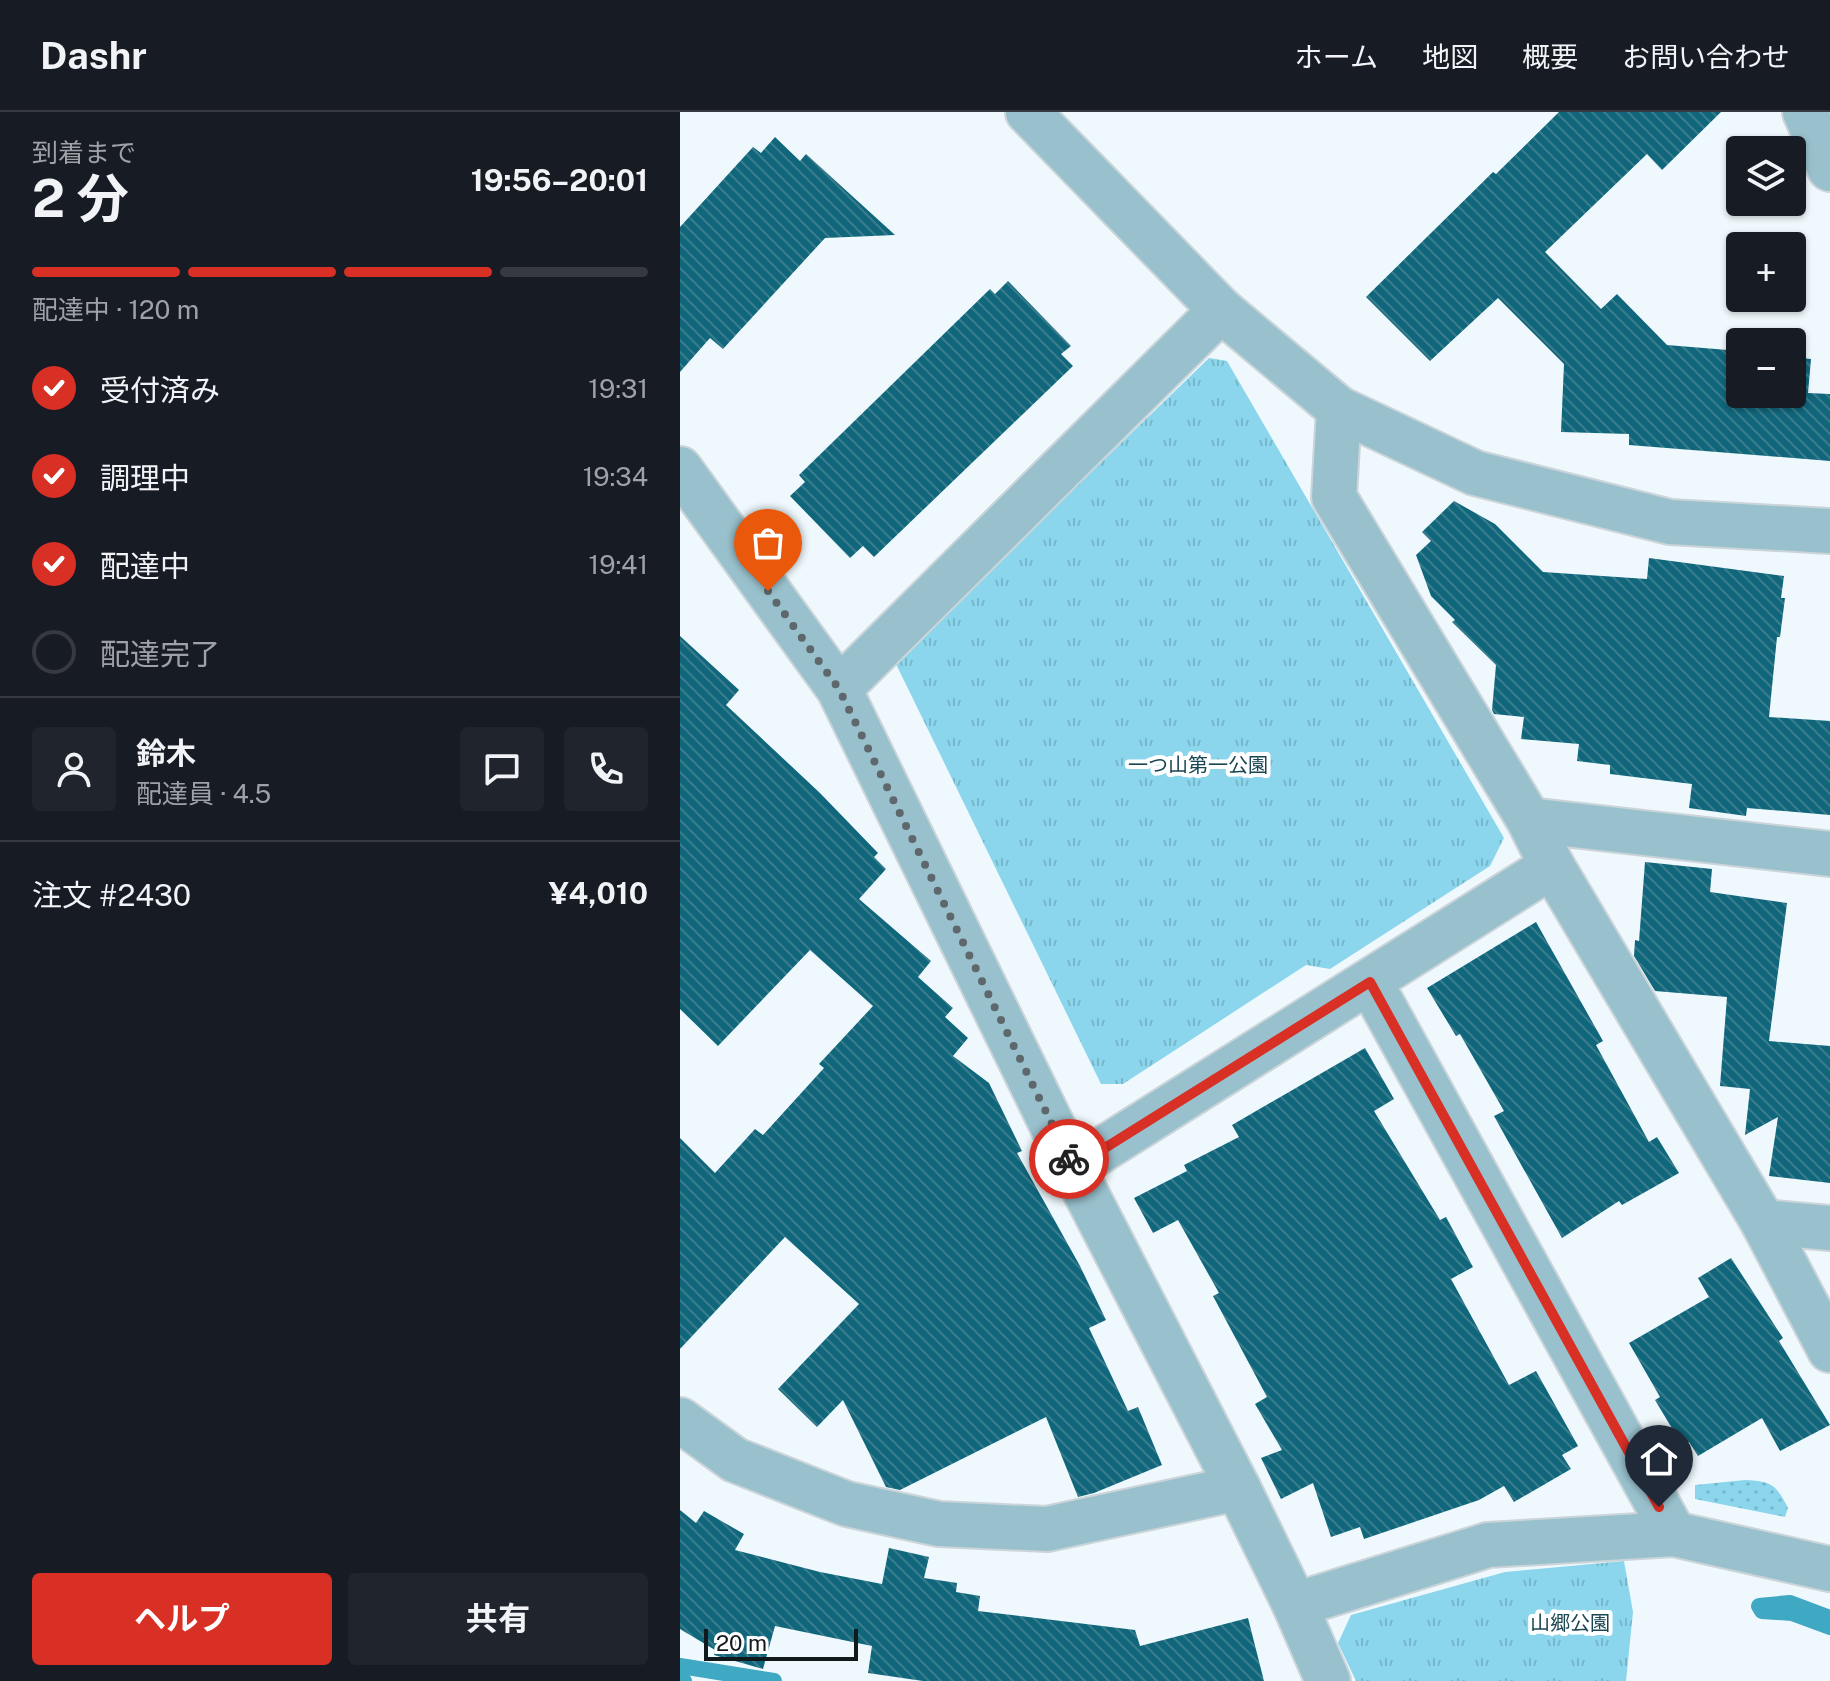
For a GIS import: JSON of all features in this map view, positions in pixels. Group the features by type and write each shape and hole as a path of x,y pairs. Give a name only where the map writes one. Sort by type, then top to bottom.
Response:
{"street":[{"path":"1028,112 1221,310 1339,409 1475,473 1670,522 1830,531"},
{"path":"1805,112 1830,169"},
{"path":"839,689 1221,310"},
{"path":"1339,409 1334,497 1529,820 1552,866 1763,1222 1830,1350"},
{"path":"680,469 839,689 1073,1168 1238,1488 1328,1681"},
{"path":"1529,820 1830,854"},
{"path":"1073,1168 1552,866"},
{"path":"1370,982 1674,1534"},
{"path":"1763,1222 1830,1228"},
{"path":"680,1420 735,1460 847,1504 939,1524 1047,1529 1238,1488"},
{"path":"1295,1605 1488,1545 1674,1534 1830,1569"}],"green space":[{"name":"一つ山第一公園","path":"1209,358 1227,361 1504,838 1490,866 1330,969 1306,965 1123,1084 1101,1084 895,662"},
{"path":"1745,1480 1767,1483 1776,1489 1788,1508 1785,1517 1695,1499 1695,1485"},
{"name":"山郷公園","path":"1624,1561 1633,1612 1626,1681 1356,1681 1338,1643 1351,1615 1505,1572"}],"building":[{"path":"1559,112 1721,112 1662,170 1647,154 1545,252 1601,309 1617,294 1667,345 1726,350 1726,408 1806,408 1806,358 1811,359 1808,393 1830,394 1830,461 1629,445 1629,434 1561,432 1564,364 1498,298 1430,361 1366,297 1493,172 1496,174"},
{"path":"775,137 800,161 806,154 895,235 825,238 723,349 710,338 680,372 680,227 753,147 761,153"},
{"path":"1008,281 1071,346 1061,354 1073,366 874,557 863,546 850,558 790,496 805,482 799,475 990,289 995,294"},
{"path":"1454,501 1495,524 1543,572 1647,579 1649,558 1784,576 1781,598 1785,598 1780,637 1777,637 1769,717 1830,721 1830,815 1747,808 1746,816 1689,808 1692,784 1610,774 1610,765 1577,761 1579,744 1521,739 1524,717 1494,714 1492,710 1496,665 1452,622 1455,620 1431,596 1416,555 1431,541 1422,532"},
{"path":"680,636 739,690 726,705 820,793 878,853 874,857 886,869 859,899 931,961 918,977 953,1008 945,1017 968,1038 953,1056 989,1083 1022,1151 1017,1153 1080,1266 1106,1320 1089,1328 1128,1411 1138,1407 1162,1465 1078,1497 1046,1417 900,1490 886,1487 843,1400 817,1427 778,1389 859,1304 785,1237 680,1349 680,1138 715,1173 755,1129 763,1135 824,1068 819,1064 873,1006 810,950 718,1046 680,1009"},
{"path":"1645,862 1712,869 1710,892 1787,903 1769,1041 1830,1046 1830,1183 1769,1176 1778,1117 1745,1135 1750,1089 1720,1086 1727,997 1655,991 1634,956 1635,940 1639,941"},
{"path":"1536,922 1603,1041 1596,1045 1649,1142 1657,1137 1679,1173 1622,1205 1619,1201 1562,1238 1494,1116 1504,1111 1460,1034 1456,1036 1427,988"},
{"path":"1365,1048 1394,1099 1374,1111 1440,1220 1446,1217 1473,1267 1451,1279 1509,1385 1536,1371 1578,1446 1562,1455 1571,1469 1514,1502 1504,1486 1479,1500 1364,1539 1360,1527 1331,1537 1313,1483 1281,1499 1261,1458 1282,1450 1255,1404 1267,1397 1213,1296 1219,1293 1178,1220 1153,1233 1134,1198 1187,1171 1184,1165 1239,1137 1232,1125"},
{"path":"1731,1258 1783,1338 1779,1341 1830,1425 1780,1451 1762,1418 1698,1456 1689,1442 1682,1445 1655,1400 1660,1397 1629,1343 1709,1297 1698,1278"},
{"path":"680,1510 696,1523 704,1511 744,1534 735,1550 882,1584 889,1548 929,1557 924,1578 957,1583 956,1592 980,1596 978,1611 1135,1630 1140,1646 1248,1618 1264,1681 923,1681 868,1673 872,1646 775,1626 763,1669 714,1655 715,1650 680,1629"}],"waterway":[{"path":"1830,1618 1790,1603 1759,1606 1762,1611 1792,1613 1830,1627"},
{"path":"680,1666 774,1681"},
{"path":"680,1679 684,1681"}],"way so far":[{"path":"768,591 839,689 1069,1159"}],"route":[{"path":"1069,1159 1073,1168 1370,982 1659,1507"}]}
